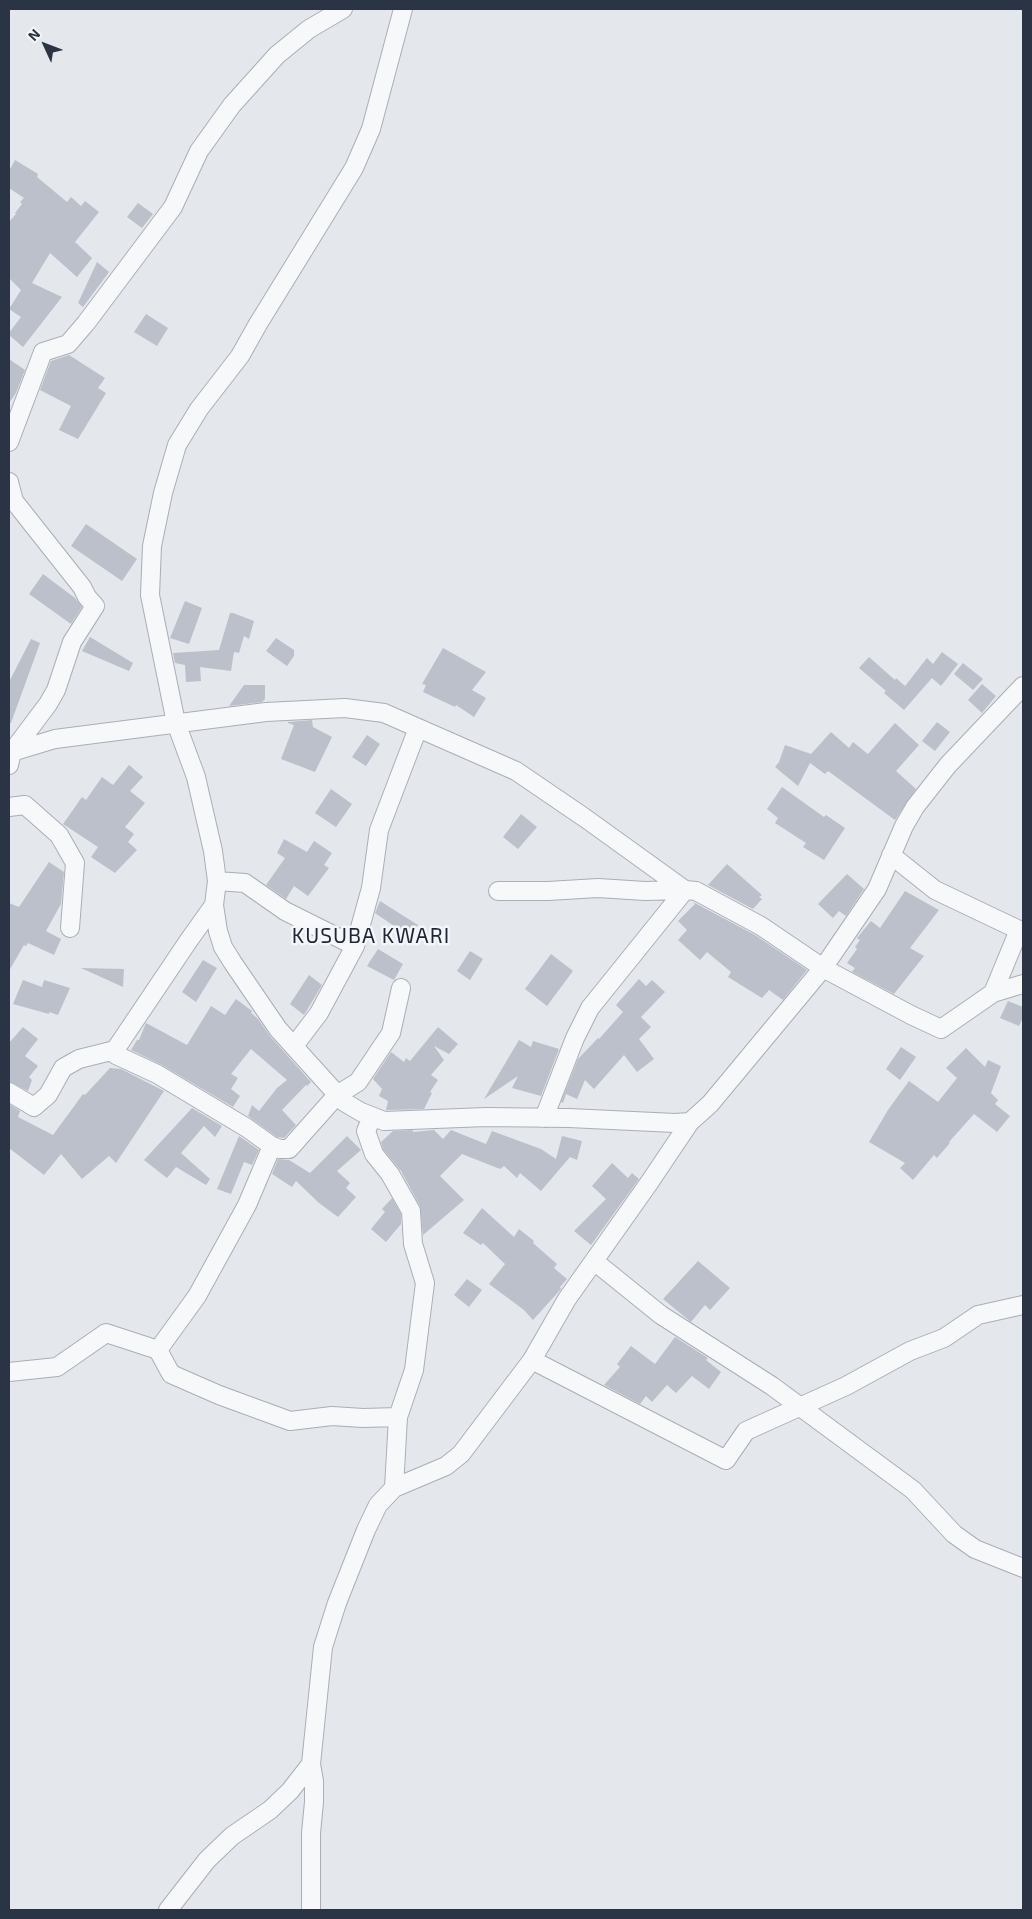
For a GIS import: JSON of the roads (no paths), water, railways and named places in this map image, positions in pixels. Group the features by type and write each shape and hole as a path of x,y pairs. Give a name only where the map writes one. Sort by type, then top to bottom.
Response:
{"street":[{"path":"9,442 43,352 68,344 86,323 173,207 199,150 232,104 278,55 309,29 343,9"},
{"path":"403,9 371,129 354,168 240,356 199,409 177,445 163,493 152,546 150,596 176,723 196,777 213,851 216,881 214,905 218,931 223,947 278,1029 344,1102 372,1117 384,1121 544,1118 690,1122"},
{"path":"9,482 14,501 82,586 87,597 96,606 72,642 56,690 10,759"},
{"path":"311,1910 311,1833 314,1781 310,1764 323,1647 337,1603 378,1505 394,1488 446,1466 461,1454 532,1360 567,1298 690,1122 710,1104 823,968 877,889 904,826 915,807 948,764 1023,686"},
{"path":"10,759 55,739 266,712 346,708 384,714 516,772 585,818 685,890"},
{"path":"294,1046 318,1013 355,946 371,888 379,830 418,728"},
{"path":"9,807 25,804 59,835 75,862 70,928"},
{"path":"891,855 936,890 1019,930 993,993"},
{"path":"216,881 245,883 285,911 355,946"},
{"path":"498,890 548,891 598,888 645,891 696,891 761,926 823,968 941,1029 993,993 1023,984"},
{"path":"544,1118 575,1038 590,1008 685,890"},
{"path":"9,1092 34,1107 48,1095 63,1068 79,1059 115,1050 188,940 214,905"},
{"path":"115,1050 116,1055 157,1074 247,1128 272,1146 289,1149 337,1095 358,1082 391,1033 401,988"},
{"path":"372,1117 366,1131 374,1154 390,1174 411,1211 413,1244 425,1283 414,1370 398,1417 394,1488"},
{"path":"158,1350 197,1296 247,1205 272,1146"},
{"path":"594,1261 662,1315 772,1386 913,1490 954,1534 975,1549 1023,1568"},
{"path":"532,1360 726,1460 746,1432 846,1386 910,1351 944,1338 978,1315 1023,1305"},
{"path":"9,1372 57,1367 106,1333 158,1350 171,1374 219,1395 290,1421 332,1416 363,1418 398,1417"},
{"path":"168,1910 207,1860 232,1836 270,1810 290,1791 310,1764"}],"district":[{"name":"KUSUBA KWARI","path":"371,936"}]}
